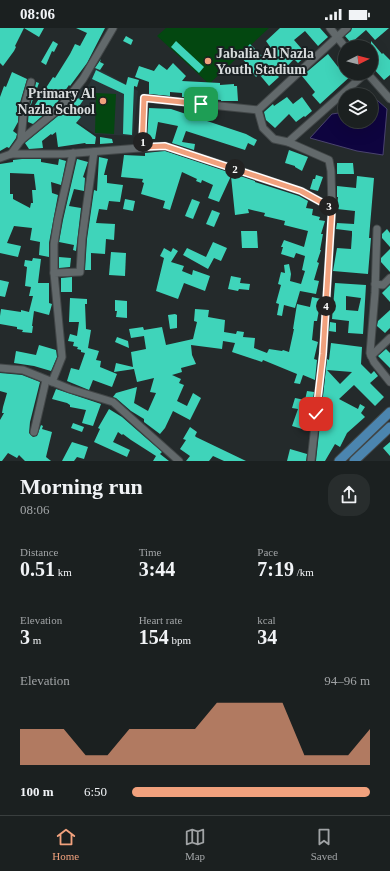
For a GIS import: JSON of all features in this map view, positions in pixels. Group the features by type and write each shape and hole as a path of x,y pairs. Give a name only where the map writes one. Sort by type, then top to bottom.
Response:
{"main road":[{"path":"339,461 390,412"},
{"path":"354,461 390,427"}],"street":[{"path":"11,154 21,140 60,108 83,80 113,28"},
{"path":"330,28 339,40"},
{"path":"145,147 144,98 258,110 347,28"},
{"path":"288,142 358,80"},
{"path":"372,80 390,99"},
{"path":"21,140 24,107 31,82"},
{"path":"258,110 263,128 274,139 288,142 329,160 331,171 332,208 323,354 311,461"},
{"path":"0,158 11,154 94,152 165,146 301,191 332,208"},
{"path":"54,273 80,272 82,239 94,152"},
{"path":"34,432 49,381 62,357 54,273 54,244 72,153"},
{"path":"377,229 370,353 374,362 390,382"},
{"path":"375,284 383,285 390,278"},
{"path":"371,356 390,338"},
{"path":"0,368 23,370 49,381 113,402 179,461"}],"shaded area":[{"name":"Primary Al Nazla School","path":"95,67 138,91 133,136 95,134 59,110 83,87 87,87 91,81 89,76"},
{"path":"378,101 387,109 383,155 357,151 310,138 332,114 338,113 338,128 378,128"}],"green space":[{"name":"Jabalia Al Nazla Youth Stadium","path":"166,28 269,28 209,84 157,36"},
{"path":"96,93 116,94 114,134 95,133"}],"building":[{"path":"0,28 24,28 14,51 3,66 0,63"},
{"path":"24,28 44,28 39,37"},
{"path":"76,28 105,28 87,63 56,104 33,124 28,122 29,110 31,111 53,77 55,78 75,44 80,46 87,33"},
{"path":"280,28 320,28 328,37 318,46 305,31 294,40 307,55 298,63 294,59 278,76 279,77 269,86 259,74 256,77 239,55 250,44 265,59 273,51 266,41"},
{"path":"352,28 389,28 375,40 366,30 354,40 348,40 345,36 351,31"},
{"path":"126,36 133,40 131,45 123,41"},
{"path":"53,41 58,44 54,52 52,51 46,65 41,62"},
{"path":"176,41 204,67 199,73 171,47"},
{"path":"378,49 390,60 390,75 384,80 378,74"},
{"path":"328,54 338,67 338,80 346,80 320,104 312,95 315,92 302,76"},
{"path":"101,59 100,62 104,64 100,70 95,68"},
{"path":"173,63 186,76 182,81 220,83 220,85 234,84 234,86 237,86 238,101 221,101 182,97 182,93 170,92 170,96 149,94 149,82 135,77 139,66 154,71 159,64 167,70"},
{"path":"96,70 126,85 128,77 139,80 137,87 134,86 132,135 123,134 124,94 92,79"},
{"path":"12,72 27,79 19,106 18,122 13,131 17,134 16,138 9,148 7,147 0,151 0,97"},
{"path":"36,83 39,83 29,110"},
{"path":"87,87 91,89 75,112 81,117 76,123 96,137 95,144 85,143 58,147 56,132 42,141 43,148 29,149 25,143 63,112 75,97 78,99"},
{"path":"287,97 293,104 302,97 312,111 296,122 289,114 275,128 266,120 264,112 273,104 274,106"},
{"path":"149,108 171,109 246,134 257,140 254,146 248,143 245,150 186,131 182,142 195,144 194,150 172,143 178,126 158,122 155,139 147,139"},
{"path":"100,137 112,139 113,143 100,144"},
{"path":"289,150 308,157 302,171 295,166 285,163"},
{"path":"165,151 299,196 308,201 306,208 313,209 312,215 320,217 319,220 325,221 321,234 323,234 321,250 317,262 319,263 314,280 319,281 316,294 300,291 295,308 284,305 282,316 277,315 279,304 276,303 281,285 278,284 281,272 285,273 284,265 289,264 291,274 290,281 301,284 305,271 302,270 305,256 296,253 294,258 281,254 283,247 281,247 284,240 304,247 308,231 284,225 285,221 264,216 265,213 248,209 249,213 235,215 231,176 219,202 208,198 213,185 202,180 201,183 196,181 197,179 182,172 170,210 163,208 165,201 141,194 144,183 142,182 143,179 121,177 124,155 145,156 145,153"},
{"path":"99,157 108,159 104,175 107,175 107,183 123,185 120,202 109,201 107,210 99,209 96,223 115,224 114,240 106,239 105,254 91,253 91,270 85,270 87,239 94,190 97,191"},
{"path":"41,159 41,162 58,165 59,159 66,161 61,185 51,182 52,193 58,195 49,243 49,257 39,255 40,242 30,240 32,228 14,226 7,243 21,246 18,257 0,253 0,164 13,162 13,160","holes":["10,173 34,174 36,190 32,190 33,203 31,203 30,208 13,199 13,194 10,194"]},
{"path":"77,159 88,162 83,177 85,178 84,191 74,189 69,206 81,208 76,251 73,250 74,245 59,242"},
{"path":"337,163 353,163 354,174 337,174"},
{"path":"316,175 323,177 318,191 310,189"},
{"path":"357,176 374,178 369,238 371,238 368,274 333,271 337,248 351,249 352,231 336,229 337,223 354,224 355,211 337,209 337,186 356,188"},
{"path":"125,199 135,201 133,211 123,209"},
{"path":"192,199 200,202 193,219 185,216"},
{"path":"212,210 220,213 214,227 206,224"},
{"path":"387,229 390,233 390,247 382,238 382,234"},
{"path":"241,231 257,231 258,248 242,248"},
{"path":"213,242 227,248 221,261 214,258 208,269 183,255 187,248 206,257"},
{"path":"164,248 171,252 173,248 178,251 171,262 184,266 182,271 192,275 193,270 210,276 205,291 184,283 178,299 156,291 164,258 160,256"},
{"path":"390,249 390,272 381,262 381,258"},
{"path":"111,252 126,253 125,276 109,275"},
{"path":"59,257 71,258 70,267 59,268"},
{"path":"33,258 41,259 38,283 49,283 49,303 52,304 49,315 34,311 32,333 22,332 23,330 17,329 17,327 0,324 0,316 1,309 29,312 33,296 29,296 31,287 25,286 27,267 24,266 25,260 32,261"},
{"path":"231,276 241,278 240,283 250,284 249,290 239,289 238,291 228,289"},
{"path":"72,277 72,292 61,292 61,278"},
{"path":"0,280 9,282 5,297 0,296"},
{"path":"335,283 366,285 363,334 348,333 349,321 332,319","holes":["346,296 361,298 358,311 346,310"]},
{"path":"390,285 390,302 382,293"},
{"path":"312,297 321,299 317,321 314,321 312,340 318,342 314,359 317,360 315,380 303,375 300,384 294,383 297,374 263,360 262,362 232,352 235,343 223,341 222,349 191,345 192,355 196,364 181,368 182,372 172,375 181,379 179,383 184,385 177,401 187,406 193,393 201,398 190,420 173,411 165,428 160,434 144,422 144,419 113,397 116,393 137,387 134,403 148,411 156,393 150,392 154,378 137,382 134,369 114,372 116,363 133,367 131,352 146,349 144,336 131,338 129,329 143,327 144,330 162,327 166,345 193,339 197,322 194,321 195,309 209,310 208,317 225,320 224,332 236,334 237,331 244,332 243,337 255,338 254,348 267,353 269,349 289,352 297,304 310,307"},
{"path":"70,298 87,299 87,304 85,304 86,329 91,330 88,348 99,351 96,360 101,361 100,367 117,374 112,387 93,380 89,390 67,381 71,368 79,370 85,353 77,349 78,347 73,346 74,342 68,341 70,334 77,336 79,322 69,322"},
{"path":"115,300 127,301 127,318 116,317 117,311 115,311"},
{"path":"390,310 390,328 385,333 377,326 378,321"},
{"path":"168,315 177,315 177,328 170,329"},
{"path":"330,322 336,323 336,332 329,331"},
{"path":"117,337 128,341 129,348 115,342"},
{"path":"331,343 362,347 361,364 371,374 374,371 378,376 370,383 384,397 375,406 354,385 339,399 358,409 360,404 365,407 361,413 365,417 347,433 340,447 335,444 325,461 316,461 327,359 329,360","holes":["327,370 352,372 340,384"]},
{"path":"39,345 56,350 57,357 51,371 34,366 14,363 16,351 36,355"},
{"path":"386,349 390,353 390,368 378,356"},
{"path":"0,373 22,375 40,382 30,422 29,433 33,437 37,436 41,425 43,426 42,429 52,432 46,457 51,461 25,461 19,455 17,458 8,453 2,461 0,461 0,420 4,413 2,413 7,393 0,391"},
{"path":"56,389 101,404 93,426 82,423 86,410 70,407 67,403 52,399"},
{"path":"307,391 314,392 308,414 311,415 309,431 292,426 298,409 292,408 295,398 305,400"},
{"path":"109,409 122,417 162,452 160,454 169,461 153,461 156,456 118,432 113,442 130,450 127,457 94,442 100,429 98,428"},
{"path":"73,423 84,427 82,432 71,428"},
{"path":"190,427 197,432 196,437 246,461 224,461 213,456 209,461 186,461 190,456 180,449 186,440 183,439"},
{"path":"72,442 88,447 84,459 77,457 74,461 62,461"},
{"path":"390,442 390,456 383,448"},
{"path":"290,449 307,454 306,461 287,461"}],"place":[{"name":"Jabalia Al Nazla Youth Stadium","path":"208,61"},
{"name":"Primary Al Nazla School","path":"103,101"}],"route":[{"path":"201,104 144,98 142,147 165,146 301,191 332,208 323,354 316,414"}]}
